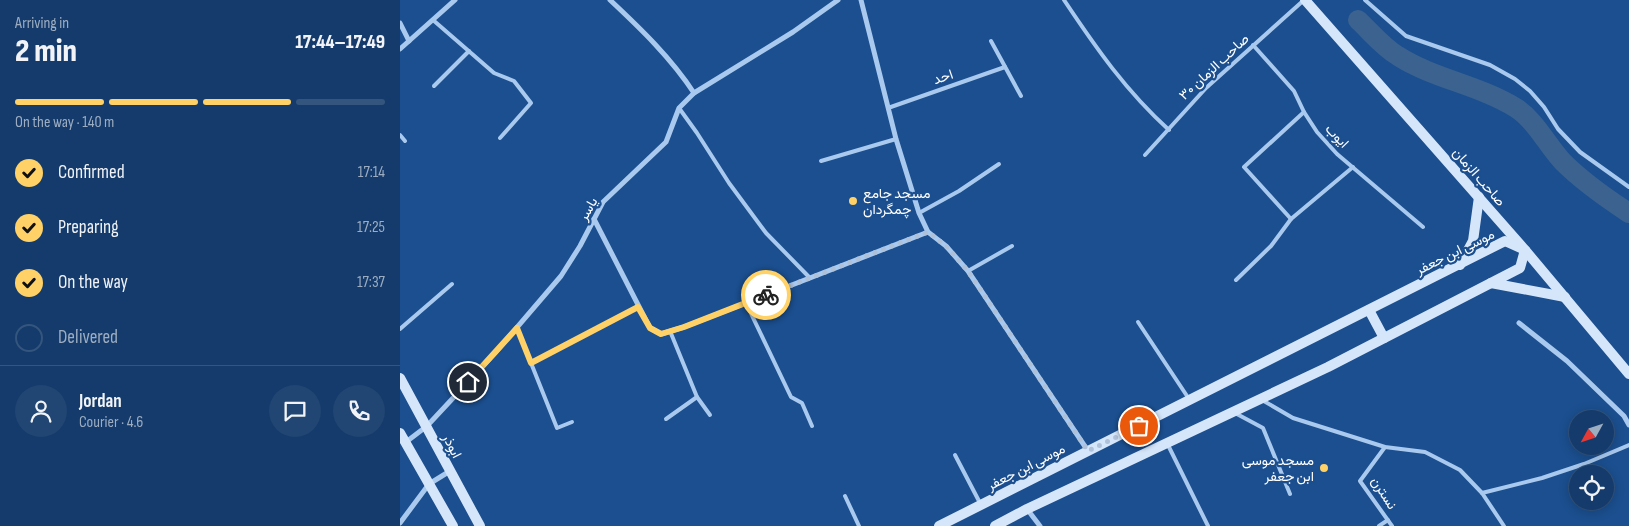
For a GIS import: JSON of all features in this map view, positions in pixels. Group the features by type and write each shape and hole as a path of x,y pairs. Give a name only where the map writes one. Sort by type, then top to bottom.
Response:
{"street":[{"path":"400,49 455,0"},
{"path":"610,0 647,34 680,72 694,93"},
{"name":"یاسر","path":"406,442 427,426 495,353 561,276 580,246 603,202 666,142 679,108 694,93 793,32 838,0"},
{"path":"862,0 896,138 919,213 928,232 946,246 968,271 1088,451"},
{"name":"صاحب الزمان","path":"1304,0 1525,250 1629,374"},
{"path":"400,22 409,41"},
{"path":"1460,265 1473,241 1479,198"},
{"path":"594,219 650,328 661,334 928,232"},
{"name":"موسی ابن جعفر","path":"939,526 1505,242 1525,250"},
{"path":"995,526 1027,509 1260,399 1520,268 1525,250"},
{"path":"1491,283 1564,297"},
{"path":"1369,310 1384,338"},
{"path":"1519,323 1567,361 1624,416 1629,425"},
{"name":"ابوذر","path":"400,378 480,526"},
{"path":"400,432 453,526"},
{"path":"400,523 429,484 450,471"},
{"path":"1027,509 1040,526"}],"lane":[{"path":"1064,0 1088,37 1126,87 1169,130"},
{"name":"صاحب الزمان ۳۰","path":"1145,155 1206,88 1304,0"},
{"path":"1365,0 1406,36 1490,65 1515,79 1539,102 1558,129 1580,152 1629,187"},
{"path":"433,20 494,73 514,80 532,102 500,138"},
{"path":"991,41 1021,96"},
{"name":"ایوب","path":"1253,45 1294,91 1304,112 1317,132 1337,154 1423,227"},
{"path":"434,86 469,51"},
{"name":"احد","path":"888,108 1005,67"},
{"path":"679,108 729,183 766,233 810,278"},
{"path":"1292,219 1244,167 1304,112"},
{"path":"400,135 405,141"},
{"path":"821,162 896,138"},
{"path":"919,213 958,191 999,164"},
{"path":"1236,280 1271,246 1292,219 1353,167"},
{"path":"968,271 1012,246"},
{"path":"400,329 452,284"},
{"path":"746,303 790,397 802,403 812,426"},
{"path":"531,363 638,307"},
{"path":"1138,322 1190,400"},
{"path":"517,328 557,428 572,422"},
{"path":"670,331 697,397 710,415"},
{"path":"666,419 697,397"},
{"path":"1260,399 1293,418 1385,447 1425,452 1460,470 1482,493 1504,526"},
{"path":"1233,412 1263,428 1290,494"},
{"path":"1167,443 1208,526"},
{"path":"1482,493 1542,478 1584,464 1629,445"},
{"name":"نسترن","path":"1385,447 1360,481 1392,526"},
{"path":"955,455 981,505"},
{"path":"845,496 859,526"},
{"path":"1379,526 1388,520"}],"waterway":[{"path":"1358,20 1387,48 1412,64 1487,93 1516,108 1530,120 1563,162 1595,189 1629,213"}],"way so far":[{"path":"766,295 928,232 946,246 968,271 1088,451 1139,426"}],"place":[{"name":"مسجد جامع چمگردان","path":"853,201"},
{"name":"مسجد موسی ابن جعفر","path":"1324,468"}],"route":[{"path":"468,382 517,328 531,363 638,307 650,328 661,334 766,295"}]}
